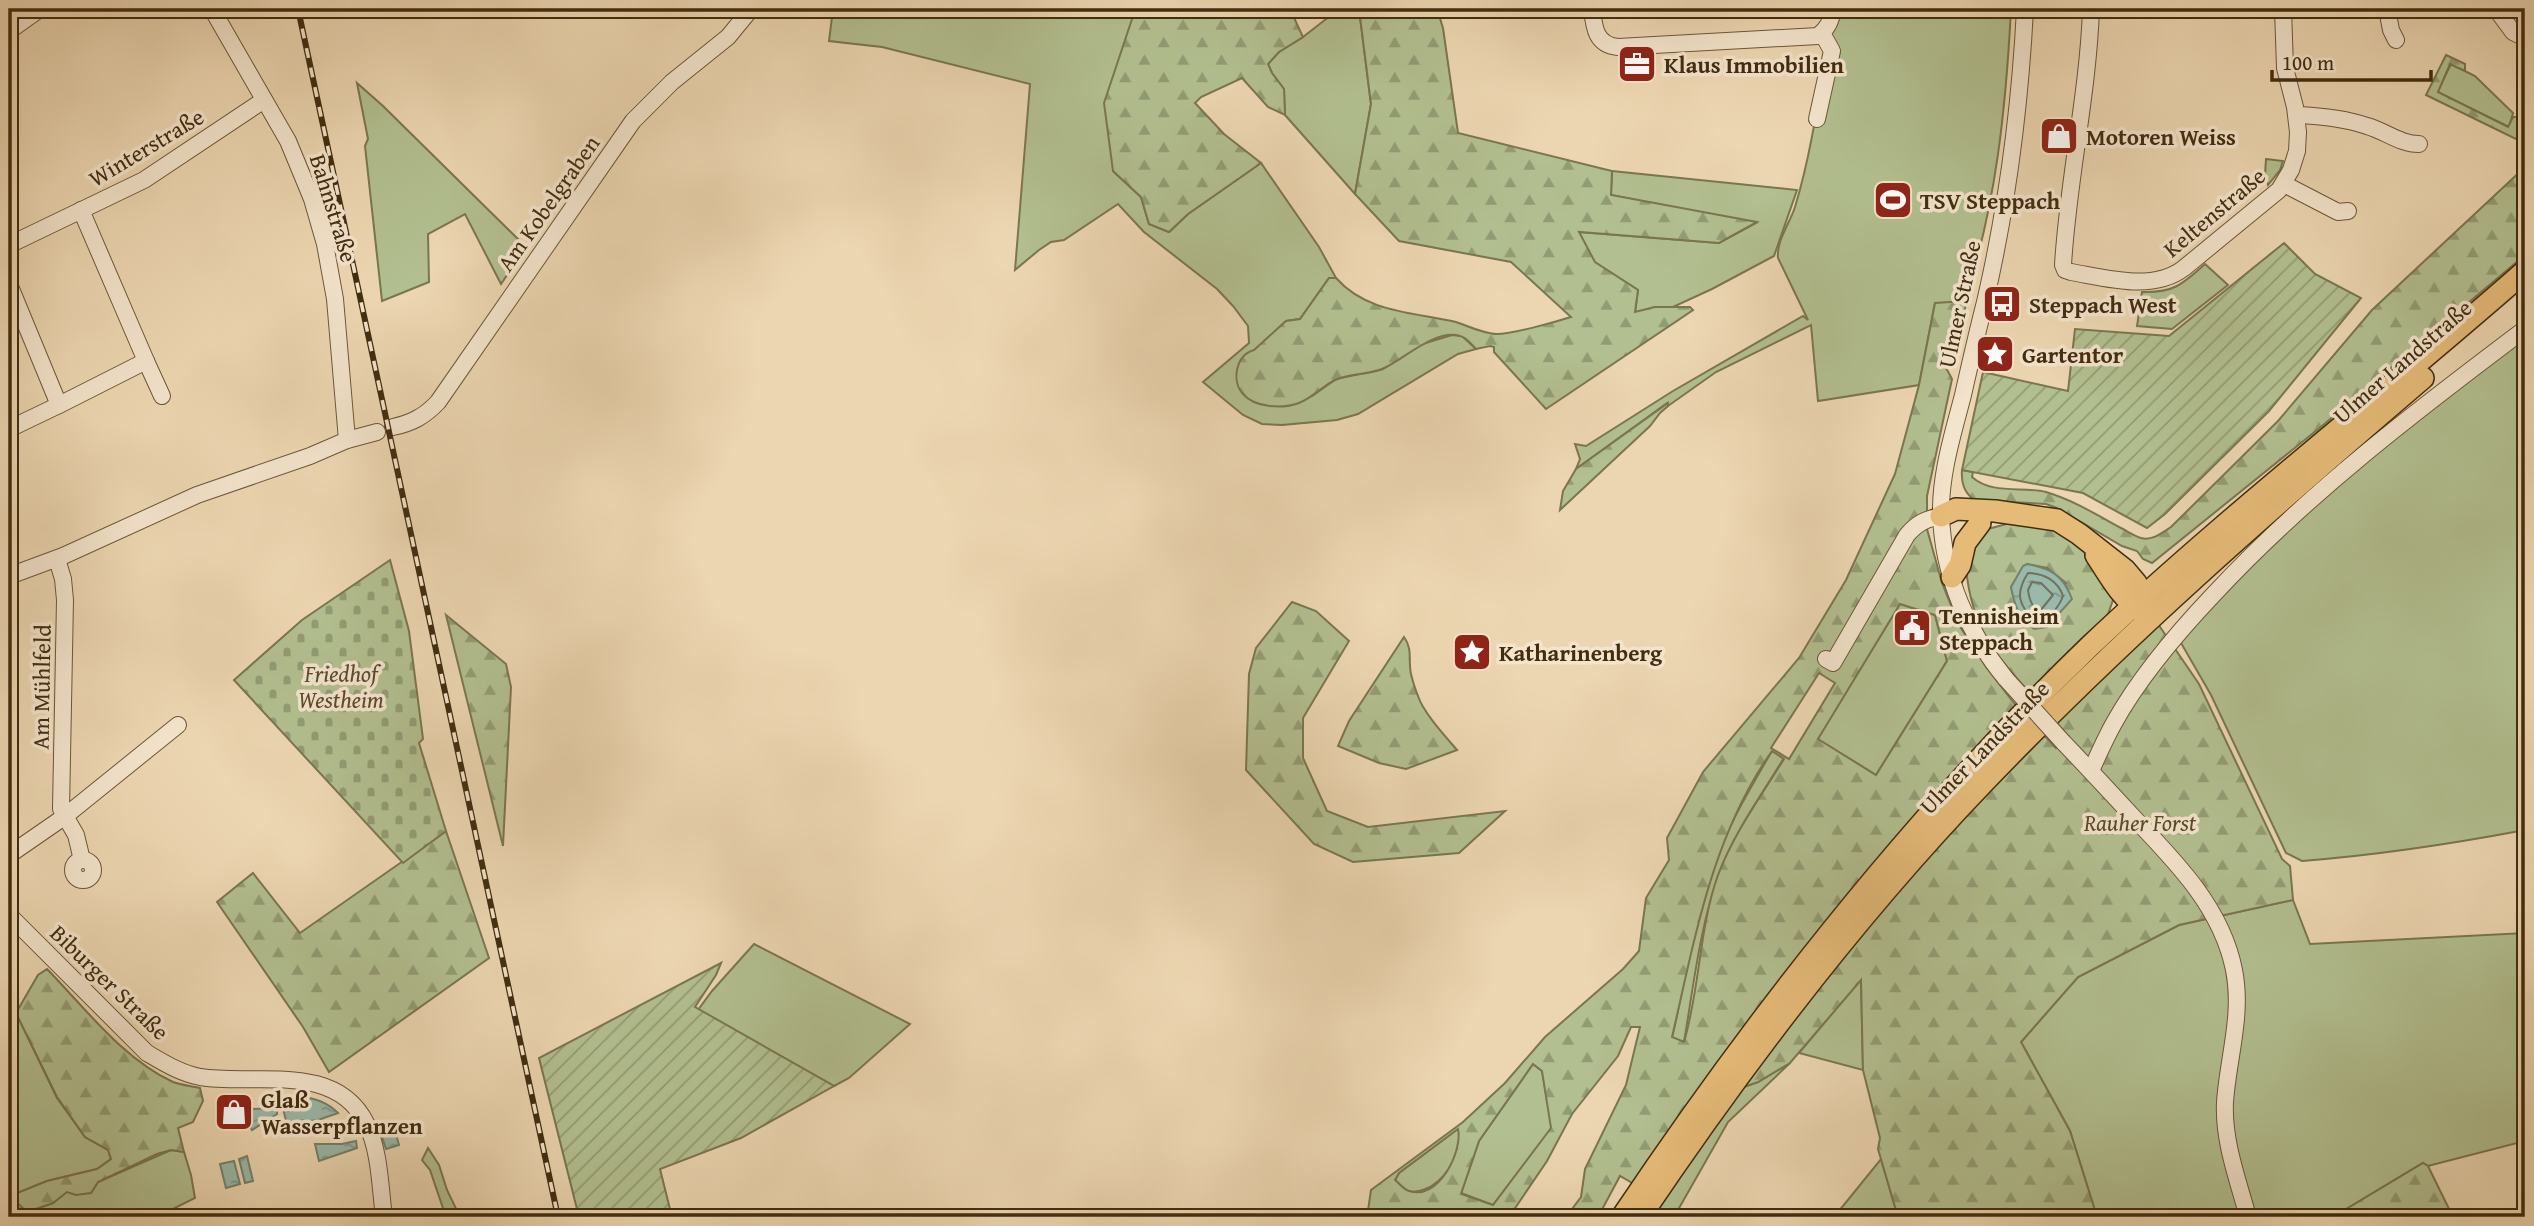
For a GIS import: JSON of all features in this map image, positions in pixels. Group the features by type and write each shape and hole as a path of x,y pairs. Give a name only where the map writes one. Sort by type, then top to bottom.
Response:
{"main road":[{"name":"Ulmer Landstraße","path":"1622,1217 1736,1055 1864,892 2041,695 2196,548 2525,271"},
{"name":"Ulmer Landstraße","path":"1640,1217 1756,1055 1876,903 1983,783 2103,662 2152,617 2304,480 2525,290"},
{"path":"1937,516 1956,509 2033,515 2057,520 2125,570 2139,601 2152,617"},
{"path":"1937,516 1956,522 1980,523 2015,515"},
{"path":"1952,577 1960,565 1965,543 1980,523"},
{"path":"2088,542 2119,589 2139,601"},
{"path":"2125,570 2148,571 2161,568 2196,548"}],"street":[{"path":"9,31 40,9"},
{"name":"Bahnstraße","path":"212,9 288,141 304,177 325,244 335,299 347,440"},
{"name":"Am Kobelgraben","path":"9,576 57,559 197,495 310,456 347,440 412,422 431,410 633,121 672,82 729,37 751,9"},
{"path":"1592,9 1594,28 1599,40 1608,46 1618,47 1818,36 1831,21 1833,9"},
{"name":"Ulmer Straße","path":"2025,9 2017,111 2001,214 1985,300 1949,450 1937,516 1952,577 1973,632 2006,679 2180,868 2204,898 2222,930 2234,970 2237,999 2236,1026 2225,1102 2225,1124 2248,1217"},
{"name":"Keltenstraße","path":"2091,9 2090,51 2063,265 2065,270 2079,274 2143,281 2176,275 2284,184 2297,151 2297,116 2286,75 2283,9"},
{"path":"2387,9 2390,30 2396,40"},
{"path":"2496,9 2513,32 2525,38"},
{"path":"1817,119 1832,51 1822,33"},
{"name":"Winterstraße","path":"9,245 152,176 264,100"},
{"path":"2297,116 2353,122 2370,126 2408,144 2418,144"},
{"path":"2284,184 2338,212 2348,211"},
{"path":"81,210 162,396"},
{"path":"9,285 13,305 59,405"},
{"path":"2091,771 2114,723 2174,636 2245,561 2300,509 2372,448 2525,329"},
{"path":"9,429 146,361"},
{"path":"1826,659 1833,663 1906,534 1915,525 1937,516"},
{"name":"Am Mühlfeld","path":"57,559 64,579 65,600 60,802 64,817"},
{"path":"9,855 64,817 178,726"},
{"path":"64,817 76,835 82,860"},
{"name":"Biburger Straße","path":"9,915 147,1052 172,1069 200,1077 312,1083 323,1085 347,1099 366,1122 373,1143 384,1217"}],"green space":[{"path":"833,9 1134,9 1113,171 1141,197 1149,224 1169,232 1188,214 1261,163 1319,247 1336,278 1329,278 1300,319 1286,321 1254,351 1312,396 1336,379 1383,369 1419,345 1452,335 1462,336 1476,349 1458,354 1358,414 1337,420 1262,424 1243,415 1203,382 1249,343 1248,326 1217,289 1144,232 1118,204 1064,240 1051,242 1015,270 1030,84 882,47 829,41"},
{"path":"1134,9 1290,9 1303,37 1279,52 1268,64 1284,89 1285,115 1268,107 1242,78 1201,97 1195,103 1224,134 1261,163 1188,214 1169,232 1149,224 1141,197 1113,171 1104,103"},
{"path":"1339,9 1359,9 1371,104 1355,194 1285,115 1284,89 1268,64 1279,52"},
{"path":"1359,9 1437,9 1443,28 1458,133 1612,171 1611,195 1757,222 1719,243 1579,232 1595,262 1638,290 1635,312 1655,307 1690,307 1693,310 1546,409 1494,352 1494,347 1476,349 1464,338 1450,335 1419,346 1382,369 1335,380 1299,403 1285,406 1262,405 1248,399 1239,389 1236,376 1243,357 1286,321 1300,319 1329,278 1336,278 1348,290 1376,305 1456,322 1492,334 1523,330 1571,317 1511,262 1399,241 1355,194 1371,104"},
{"name":"TSV Steppach","path":"1833,9 2011,9 1998,156 1985,228 1965,299 1952,307 1935,303 1919,385 1818,401 1811,325 1716,372 1668,406 1667,403 1576,469 1580,459 1575,444 1586,446 1673,391 1803,316 1808,320 1778,258 1778,252 1795,207 1808,158"},
{"path":"2446,55 2465,64 2465,71 2450,64 2438,92 2508,127 2513,117 2522,117 2525,121 2524,143 2426,95"},
{"path":"2451,64 2475,76 2513,113 2509,127 2437,92"},
{"path":"357,83 526,247 501,284 465,214 428,234 429,282 382,301 365,146 368,139"},
{"path":"2266,159 2283,161 2280,170 2268,185 2265,175"},
{"path":"2525,167 2525,255 2322,426 2152,563 2143,559 2137,551 2122,546 2057,508 2046,504 1974,500 1966,490 1962,470 1973,472 1972,477 1989,486 2037,490 2056,495 2141,538 2160,534 2171,527 2278,421 2372,310"},
{"path":"1612,171 1797,190 1774,256 1673,307 1655,307 1635,313 1638,290 1594,262 1579,232 1719,243 1756,223 1611,195"},
{"path":"2284,243 2315,274 2361,298 2269,411 2165,514 2147,528 2083,493 1962,470 1983,372 2068,391 2075,329 2169,336"},
{"path":"2205,264 2228,285 2172,329 2137,326 2142,292 2162,291 2177,286"},
{"path":"1965,301 1965,309 1944,355 1945,365 1952,379 1927,496 1927,529 1942,583 1959,625 1986,667 2017,707 1634,1184 1620,1176 1598,1217 1566,1217 1581,1197 1585,1169 1626,1085 1640,1027 1631,1027 1618,1056 1572,1114 1547,1161 1509,1217 1367,1217 1371,1190 1463,1122 1505,1083 1545,1037 1623,969 1639,951 1646,898 1669,860 1667,838 1703,772 1799,658 1846,580 1895,474 1919,385 1935,303","holes":["1900,604 1935,615 1947,661 1876,775 1818,739","1819,673 1835,683 1789,759 1771,748","1772,751 1784,759 1740,830 1718,875 1707,916 1684,1042 1672,1037 1698,925 1720,853 1751,784","1533,1064 1542,1071 1551,1128 1493,1205 1461,1194 1479,1141","1458,1129 1457,1150 1439,1182 1420,1192 1407,1190 1395,1180 1399,1173"]},
{"path":"2525,334 2525,830 2358,856 2302,861 2286,853 2211,695 2177,636 2333,488"},
{"path":"1668,403 1650,426 1560,510 1563,491 1576,469"},
{"path":"2010,523 2062,530 2087,552 2114,597 2106,620 2031,694 1992,647 1976,616 1971,599 1965,557 1988,529","holes":["2027,564 2047,568 2066,583 2018,615 2011,587"]},
{"name":"Friedhof Westheim","path":"390,560 409,631 423,739 419,743 446,831 403,863 234,680 302,620"},
{"path":"1292,602 1316,611 1349,641 1303,718 1303,758 1327,811 1368,827 1505,811 1459,853 1353,862 1314,844 1246,770 1249,674 1256,648"},
{"path":"1900,604 1935,615 1947,661 1876,775 1817,739"},
{"path":"446,615 506,664 511,687 503,846"},
{"name":"Rauher Forst","path":"2158,624 2199,684 2282,859 2290,866 2293,900 2179,925 2078,977 2021,1042 2070,1131 2097,1217 1898,1217 1878,1149 1880,1138 1863,1070 1861,980 1790,1063 1758,1082 1738,1089 1862,932 1936,846 2042,733 2056,748 2069,737 2055,721"},
{"path":"1404,637 1409,651 1411,674 1421,702 1457,750 1406,769 1379,763 1338,746 1349,721"},
{"path":"1772,751 1784,758 1732,844 1712,894 1684,1042 1672,1038 1709,878 1729,829"},
{"path":"446,831 489,958 329,1072 303,1027 217,902 253,873 300,933"},
{"path":"2293,900 2310,944 2525,933 2525,1141 2428,1166 2423,1163 2333,1217 2097,1217 2070,1131 2021,1042 2078,977 2179,925"},
{"path":"754,944 910,1024 849,1078 834,1086 698,1010"},
{"path":"721,963 695,1007 834,1086 741,1138 660,1169 672,1217 579,1217 539,1058"},
{"path":"47,969 121,1046 173,1082 200,1088 203,1101 193,1122 178,1128 184,1152 171,1150 157,1154 98,1182 91,1193 76,1195 67,1192 53,1203 27,1212 10,1196 47,1181 97,1169 111,1159 108,1150 85,1137 57,1097 16,1013 38,975"},
{"path":"1861,979 1863,1070 1799,1053"},
{"path":"16,1013 57,1098 85,1137 108,1150 111,1159 97,1169 47,1181 10,1196 9,1022"},
{"path":"1790,1063 1728,1122 1674,1217 1650,1217 1738,1089 1758,1082"},
{"path":"1533,1064 1542,1071 1552,1128 1493,1205 1461,1193 1479,1141"},
{"path":"1459,1128 1458,1146 1453,1162 1437,1182 1414,1192 1406,1190 1395,1180 1399,1173"},
{"path":"428,1148 439,1165 460,1217 446,1217 430,1170 422,1160"},
{"path":"171,1150 184,1152 195,1198 157,1217 9,1217 9,1203 27,1212 53,1203 67,1191 91,1193 98,1182"},
{"path":"1881,1159 1898,1217 1834,1217"},
{"path":"2423,1163 2428,1166 2453,1217 2333,1217"}],"water":[{"path":"2027,564 2056,574 2065,584 2072,599 2047,627 2034,629 2018,611 2014,600 2011,587 2023,566"},
{"path":"301,1097 321,1102 338,1113 318,1120 287,1124 281,1101"},
{"path":"277,1108 277,1114 252,1130 249,1125 252,1109"},
{"path":"395,1131 399,1145 386,1149 381,1134"},
{"path":"356,1141 357,1148 319,1161 315,1144"},
{"path":"247,1156 253,1181 245,1183 239,1159"},
{"path":"234,1161 240,1184 226,1188 220,1164"}],"railway":[{"path":"298,9 558,1217"}],"place":[{"name":"Klaus Immobilien","path":"1637,64"},
{"name":"Motoren Weiss","path":"2059,136"},
{"name":"TSV Steppach","path":"1893,200"},
{"name":"Steppach West","path":"2002,304"},
{"name":"Gartentor","path":"1995,354"},
{"name":"Tennisheim Steppach","path":"1912,628"},
{"name":"Katharinenberg","path":"1472,652"},
{"name":"Glaß Wasserpflanzen","path":"234,1112"}]}
